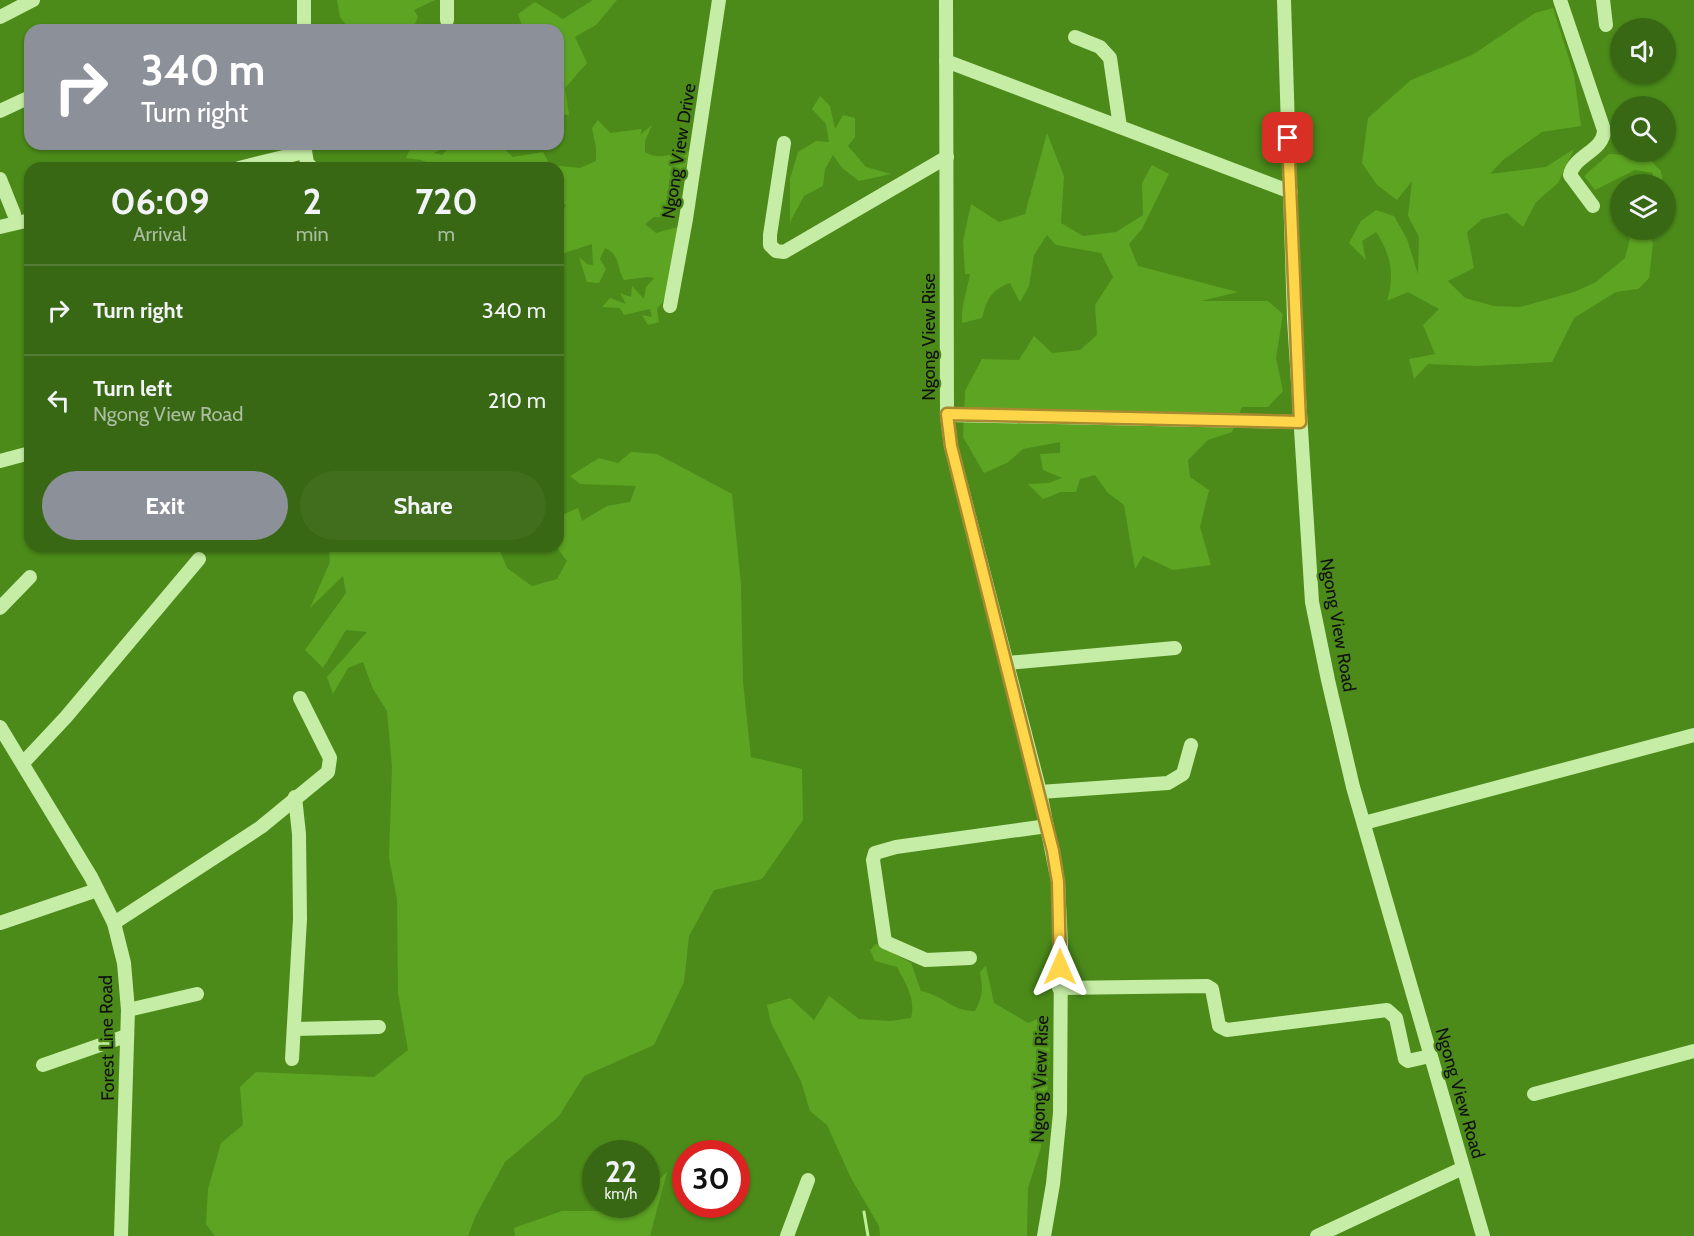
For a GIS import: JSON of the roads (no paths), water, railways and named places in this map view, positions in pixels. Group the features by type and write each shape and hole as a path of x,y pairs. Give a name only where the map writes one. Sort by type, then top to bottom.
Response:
{"street":[{"path":"0,16 33,0"},
{"path":"303,24 304,0"},
{"path":"447,0 447,20"},
{"name":"Ngong View Drive","path":"670,306 687,219 719,0"},
{"name":"Ngong View Rise","path":"946,0 947,414 951,446 1040,792 1058,882 1060,1113 1053,1184 1044,1236"},
{"name":"Ngong View Road","path":"1284,0 1300,422 1312,602 1340,732 1364,823 1483,1236"},
{"path":"1560,0 1604,130 1604,137 1576,163 1570,175 1593,206"},
{"path":"1603,0 1606,25"},
{"path":"1075,36 1100,47 1110,58 1120,127"},
{"path":"946,61 1291,192"},
{"path":"0,111 24,100"},
{"path":"783,143 770,245 784,252 947,157"},
{"path":"258,162 298,150"},
{"path":"0,179 14,214"},
{"path":"0,227 24,221"},
{"path":"947,414 1300,422"},
{"path":"0,461 24,455"},
{"path":"23,763 66,717 199,559"},
{"path":"0,608 30,577"},
{"path":"1007,663 1175,648"},
{"path":"114,923 261,827 328,772 331,766 321,739 300,698"},
{"name":"Forest Line Road","path":"0,727 97,890 114,923 124,963 128,1010 121,1236"},
{"path":"1364,823 1694,735"},
{"path":"1040,792 1168,783 1183,774 1191,746"},
{"path":"292,1059 300,919 299,834 295,797"},
{"path":"970,958 926,960 885,942 882,935 873,860 875,853 896,847 1047,826"},
{"path":"0,923 97,890"},
{"path":"1059,988 1207,986 1212,989 1219,1026 1227,1030 1387,1010 1396,1017 1406,1059 1408,1061 1430,1056"},
{"path":"128,1010 197,994"},
{"path":"294,1029 379,1027"},
{"path":"43,1065 126,1036"},
{"path":"1534,1094 1694,1051"},
{"path":"1317,1236 1462,1168"},
{"path":"787,1236 808,1180"}],"waterway":[{"path":"864,1212 868,1236"}]}
